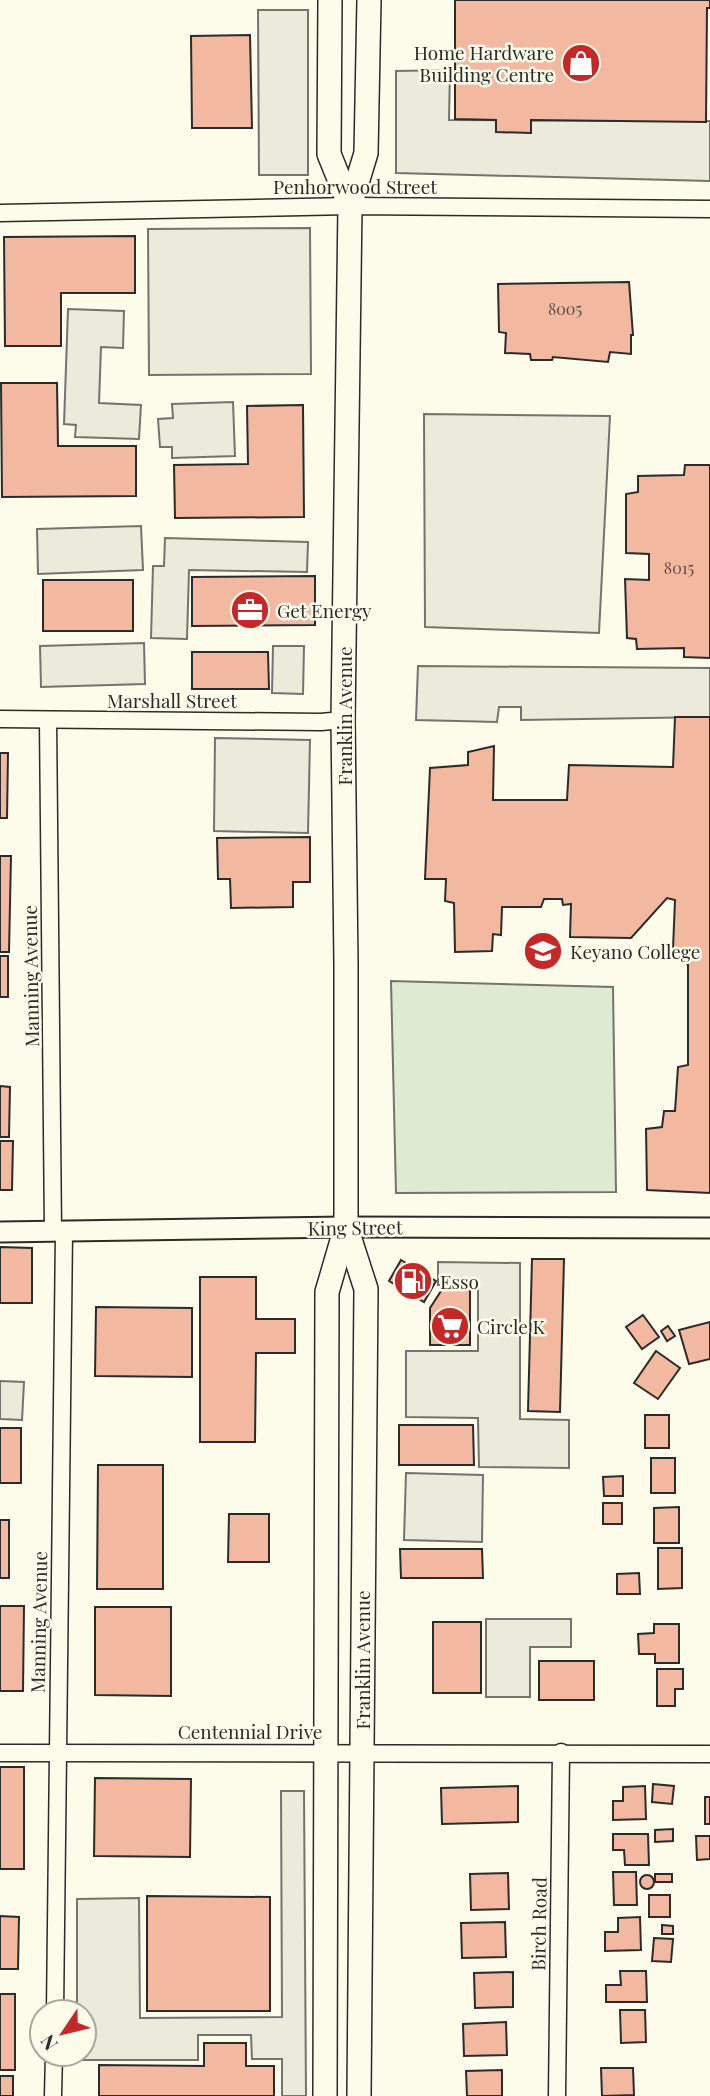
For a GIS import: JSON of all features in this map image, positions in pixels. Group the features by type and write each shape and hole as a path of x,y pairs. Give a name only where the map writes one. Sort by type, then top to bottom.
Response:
{"main road":[{"name":"Franklin Avenue","path":"330,0 328,154 350,206"},
{"name":"Franklin Avenue","path":"325,2096 328,1752 327,1292 346,1227 343,720 350,206 366,153 369,0"},
{"name":"Franklin Avenue","path":"346,1227 366,1289 359,2096"}],"street":[{"name":"Penhorwood Street","path":"0,212 350,206 710,208"},
{"name":"Marshall Street","path":"0,719 343,720"},
{"name":"Manning Avenue","path":"48,720 59,1232 55,1998"},
{"name":"King Street","path":"0,1232 346,1227 710,1228"},
{"name":"Birch Road","path":"556,2096 561,1752"},
{"name":"Centennial Drive","path":"0,1753 710,1754"},
{"path":"54,2068 54,2096"}],"green space":[{"path":"391,981 613,987 616,1192 396,1193"}],"shaded area":[{"path":"258,10 308,10 308,175 259,175"},
{"path":"450,70 449,120 710,121 710,181 396,173 396,71"},
{"path":"310,228 311,374 149,375 148,229"},
{"path":"68,309 124,311 123,348 101,347 99,403 141,405 139,439 75,437 76,425 64,424"},
{"path":"233,402 235,456 172,458 172,447 160,447 158,419 173,418 172,404"},
{"path":"424,414 610,416 599,633 425,627"},
{"path":"141,526 143,570 38,574 37,529"},
{"path":"165,538 308,542 307,572 189,570 187,639 151,638 153,566 164,566"},
{"path":"144,643 145,684 41,687 40,646"},
{"path":"273,646 304,646 303,694 272,693"},
{"path":"418,666 710,668 710,717 521,720 521,707 499,707 497,722 416,720"},
{"path":"215,738 310,740 308,833 214,831"},
{"path":"438,1262 520,1263 520,1419 569,1420 569,1468 479,1467 478,1418 406,1417 406,1351 478,1351 478,1285 438,1285"},
{"path":"0,1381 24,1382 22,1420 0,1419"},
{"path":"406,1473 483,1475 482,1542 404,1540"},
{"path":"486,1619 571,1619 571,1647 530,1647 530,1697 486,1697"},
{"path":"281,1791 304,1791 306,2096 282,2096 282,2059 252,2059 251,2035 198,2035 198,2060 98,2060 98,1998 77,1998 77,1899 139,1898 140,2018 282,2017"}],"building":[{"name":"Home Hardware Building Centre","path":"455,0 710,0 710,8 707,8 706,122 531,120 531,133 496,132 496,120 455,119"},
{"path":"250,35 252,128 192,128 191,36"},
{"path":"135,236 135,293 61,293 61,346 5,346 4,237"},
{"path":"629,282 633,335 631,354 610,352 608,362 553,357 552,360 531,360 530,354 505,353 506,333 499,332 498,284"},
{"path":"1,383 57,383 58,446 136,446 136,496 2,497"},
{"path":"303,405 304,517 175,518 174,465 248,464 247,406"},
{"path":"685,465 710,465 710,658 684,657 684,648 637,649 636,639 627,638 625,579 649,580 649,554 626,553 626,494 638,492 638,476 684,475"},
{"path":"315,576 315,625 192,626 192,577"},
{"path":"43,580 133,580 133,631 43,631"},
{"path":"192,652 268,652 269,689 192,689"},
{"path":"675,717 710,717 710,1193 647,1190 646,1129 662,1127 664,1111 675,1111 678,1067 688,1065 688,965 673,949 675,900 667,898 631,938 570,937 571,904 563,905 562,899 544,899 541,907 502,907 501,935 493,934 492,951 455,952 454,903 445,901 446,879 425,879 430,768 468,765 468,752 494,746 493,800 567,800 569,765 673,767"},
{"path":"0,753 8,753 7,818 0,818"},
{"path":"310,837 310,882 293,882 293,907 231,908 230,879 218,879 217,838"},
{"path":"0,856 11,856 9,952 0,952"},
{"path":"0,956 8,956 8,997 0,997"},
{"path":"0,1086 10,1087 9,1137 0,1137"},
{"path":"0,1141 13,1141 12,1190 0,1190"},
{"path":"0,1247 32,1248 32,1303 0,1303"},
{"path":"532,1259 564,1259 560,1412 528,1411"},
{"name":"Esso","path":"401,1260 436,1281 424,1302 389,1281"},
{"path":"200,1277 256,1277 256,1319 295,1319 295,1353 256,1353 255,1442 200,1442"},
{"name":"Circle K","path":"443,1288 470,1288 470,1345 430,1345 430,1308"},
{"path":"96,1307 192,1308 192,1377 95,1376"},
{"path":"643,1315 659,1337 642,1349 626,1327"},
{"path":"710,1322 710,1359 689,1364 679,1330"},
{"path":"668,1326 675,1336 667,1341 661,1331"},
{"path":"656,1351 680,1368 658,1399 634,1383"},
{"path":"645,1415 669,1415 669,1448 645,1448"},
{"path":"399,1425 473,1425 474,1465 399,1465"},
{"path":"0,1428 21,1428 21,1483 0,1483"},
{"path":"651,1458 675,1458 675,1493 651,1493"},
{"path":"98,1465 163,1465 163,1589 97,1589"},
{"path":"623,1476 623,1496 604,1496 603,1477"},
{"path":"603,1503 622,1503 622,1524 603,1524"},
{"path":"679,1507 679,1543 654,1543 654,1508"},
{"path":"229,1514 269,1514 269,1562 228,1562"},
{"path":"0,1520 9,1520 9,1578 0,1578"},
{"path":"658,1548 682,1548 682,1588 658,1589"},
{"path":"400,1549 482,1549 483,1578 401,1578"},
{"path":"639,1573 640,1594 617,1594 617,1574"},
{"path":"0,1606 24,1606 23,1691 0,1691"},
{"path":"95,1607 171,1607 171,1696 95,1695"},
{"path":"433,1622 481,1622 481,1693 433,1693"},
{"path":"654,1624 679,1624 679,1663 655,1663 655,1654 639,1654 638,1634 654,1633"},
{"path":"539,1661 594,1661 594,1700 539,1700"},
{"path":"657,1669 683,1669 683,1689 675,1689 675,1706 657,1706"},
{"path":"0,1767 24,1767 24,1869 0,1869"},
{"path":"95,1778 191,1779 190,1857 94,1856"},
{"path":"653,1784 674,1786 672,1804 652,1802"},
{"path":"518,1786 518,1822 442,1824 441,1788"},
{"path":"645,1786 646,1819 613,1820 613,1801 623,1801 623,1787"},
{"path":"705,1797 710,1797 710,1824 705,1824"},
{"path":"673,1829 673,1841 655,1842 655,1830"},
{"path":"613,1834 648,1834 649,1865 625,1865 624,1850 613,1850"},
{"path":"696,1836 710,1836 710,1859 697,1860"},
{"path":"613,1872 636,1872 637,1905 614,1905"},
{"path":"508,1873 509,1909 471,1910 470,1874"},
{"path":"655,1874 672,1874 672,1882 655,1882"},
{"path":"647,1875 652,1877 652,1887 647,1889 642,1887 640,1882 642,1877"},
{"path":"649,1895 670,1895 670,1917 649,1917"},
{"path":"147,1896 270,1897 270,2011 147,2011"},
{"path":"0,1916 19,1917 18,1969 0,1969"},
{"path":"640,1917 641,1950 605,1951 605,1932 618,1932 618,1918"},
{"path":"505,1922 506,1957 462,1958 461,1923"},
{"path":"662,1925 673,1926 673,1934 662,1934"},
{"path":"654,1938 673,1939 671,1962 652,1961"},
{"path":"620,1971 646,1971 647,2002 606,2002 606,1985 621,1985"},
{"path":"513,1972 513,2007 475,2008 474,1973"},
{"path":"0,1994 15,1994 15,2070 0,2070"},
{"path":"620,2010 645,2010 646,2042 621,2043"},
{"path":"506,2022 507,2055 464,2056 463,2024"},
{"path":"204,2043 246,2043 246,2066 274,2066 274,2096 99,2096 99,2065 204,2066"},
{"path":"601,2068 633,2068 634,2095 602,2096"},
{"path":"502,2070 502,2096 467,2096 466,2071"},
{"path":"0,2076 13,2076 13,2096 0,2096"}],"place":[{"name":"Home Hardware Building Centre","path":"581,63"},
{"name":"Get Energy","path":"250,610"},
{"name":"Keyano College","path":"543,951"},
{"name":"Esso","path":"413,1281"},
{"name":"Circle K","path":"450,1326"}]}
